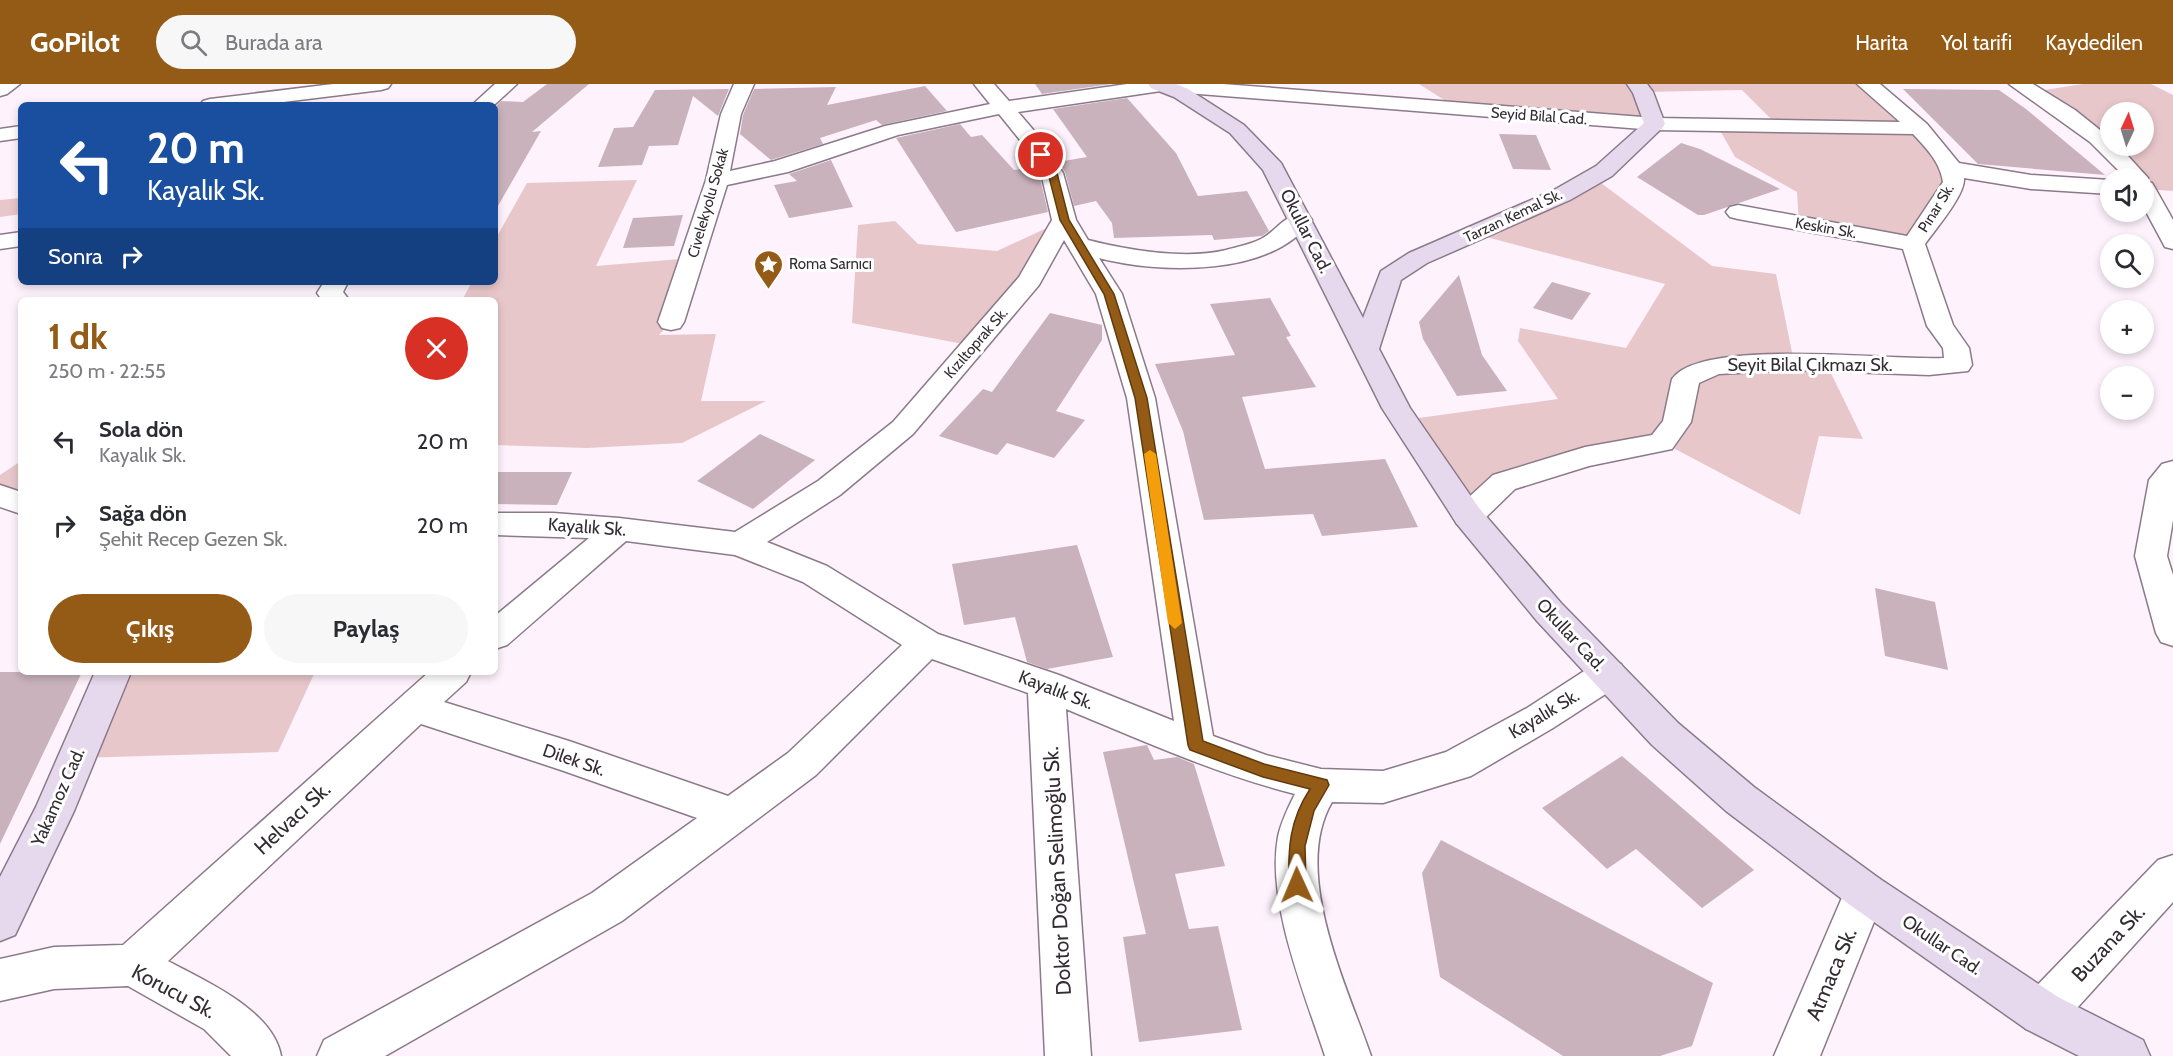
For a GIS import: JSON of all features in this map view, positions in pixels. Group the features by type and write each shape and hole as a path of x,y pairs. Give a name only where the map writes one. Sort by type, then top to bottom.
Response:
{"main road":[{"path":"1637,84 1643,92 1655,124"},
{"name":"Okullar Cad.","path":"1159,85 1182,93 1237,129 1274,168 1396,408 1468,516 1549,612 1665,734 1740,799 1865,892 2042,1013 2127,1056"},
{"name":"Tarzan Kemal Sk.","path":"1366,349 1389,276 1418,258 1562,195 1604,171 1655,124"},
{"name":"Yakamoz Cad.","path":"0,921 54,811 112,675"}],"street":[{"path":"0,90 10,84"},
{"path":"227,102 260,96 381,84"},
{"path":"486,102 507,84"},
{"name":"Civelekyolu Sokak","path":"671,322 717,180 732,114 744,84"},
{"path":"984,84 1029,137 1052,173 1064,220 1109,294 1141,398 1196,745"},
{"name":"Pınar Sk.","path":"1867,84 1889,99 1952,168 1954,183 1913,244 1929,292"},
{"path":"2019,84 2057,107 2103,140 2127,168"},
{"name":"Seyid Bilal Cad.","path":"717,180 780,167 892,130 967,113 1159,85 1655,124 1917,128"},
{"path":"0,135 18,132"},
{"path":"1952,168 1977,175 2100,186"},
{"path":"2154,208 2173,242"},
{"name":"Keskin Sk.","path":"1738,212 1913,244"},
{"name":"Kızıltoprak Sk.","path":"740,544 830,488 903,428 1030,280 1064,220"},
{"path":"1080,245 1124,257 1164,261 1225,258 1270,244 1300,220"},
{"path":"0,242 18,239"},
{"name":"Seyit Bilal Çıkmazı Sk.","path":"1468,516 1504,482 1585,457 1662,442 1677,422 1686,379 1714,366 1794,362 1929,367 1958,365 1956,348 1940,326 1929,292"},
{"path":"2173,471 2164,480 2151,556 2173,633"},
{"path":"0,495 18,503"},
{"name":"Kayalık Sk.","path":"498,524 553,524 619,529 740,544 814,574 926,643 1046,685 1263,770 1321,785 1383,787 1456,765 1540,718 1608,674"},
{"path":"498,633 619,529"},
{"path":"340,1056 607,907 802,764 926,643"},
{"name":"Helvacı Sk.","path":"132,965 450,675"},
{"name":"Doktor Doğan Selimoğlu Sk.","path":"1046,685 1068,1056"},
{"name":"Dilek Sk.","path":"413,707 569,757 735,815"},
{"path":"1321,785 1306,809 1297,846 1297,885 1348,1056"},
{"name":"Buzana Sk.","path":"2042,1013 2173,873"},
{"name":"Atmaca Sk.","path":"1797,1056 1865,892"},
{"name":"Korucu Sk.","path":"0,980 54,968 132,965 219,1013 257,1050 258,1056"}],"shaded area":[{"path":"1419,84 1867,84 1952,168 1913,244 1799,223 1797,192 1735,157 1717,125 1777,125 1742,90 1644,92 1655,124 1460,110"},
{"path":"2083,84 2151,84 2173,95 2173,191 2154,190 2154,168 2129,168 2115,156 2154,156 2154,102 2100,102 2100,144 2032,92"},
{"path":"1593,177 1712,266 1776,274 1794,362 1826,363 1863,439 1819,436 1800,515 1662,442 1505,482 1468,516 1404,420 1558,399 1518,341 1520,328 1626,348 1665,284 1475,234"},
{"path":"637,180 596,266 692,258 671,322 659,335 716,334 701,401 766,401 682,443 587,448 498,445 498,297 464,297 470,285 498,285 498,235 527,183"},
{"path":"18,198 18,214 0,217 0,200"},
{"path":"1064,220 974,346 852,323 858,225 895,221 918,244 997,251"},
{"path":"18,463 18,503 0,495 0,475"},
{"path":"112,675 314,675 278,752 76,758"}],"building":[{"path":"547,84 589,84 532,132 541,131 498,206 498,104 501,101 523,102"},
{"path":"1035,84 1111,84 1042,94"},
{"path":"925,86 947,111 882,125 876,120 820,138 823,144 771,160 740,134 743,115 754,89 836,87 827,105"},
{"path":"729,89 718,116 693,96 678,145 649,146 642,165 598,167 614,128 633,127 655,90"},
{"path":"1903,89 1999,90 2026,109 2100,171 2100,175 1978,164"},
{"path":"1127,98 1176,153 1198,196 1247,191 1269,231 1262,236 1214,240 1212,235 1114,238 1112,223 1096,201 1074,206 1065,172 1058,162 1087,157 1053,109"},
{"path":"960,124 971,137 982,135 1014,170 1034,167 1039,174 1048,212 956,232 896,138"},
{"path":"1499,134 1536,135 1551,170 1513,169"},
{"path":"1681,143 1700,149 1780,189 1704,215 1698,215 1637,177"},
{"path":"831,160 853,207 789,218 774,185 797,181 789,174"},
{"path":"683,215 674,246 623,248 633,218"},
{"path":"1459,275 1482,355 1507,391 1457,396 1423,339 1419,322"},
{"path":"1552,282 1591,293 1572,320 1533,308"},
{"path":"1270,298 1291,336 1286,337 1316,387 1242,397 1265,469 1385,459 1418,527 1322,536 1313,514 1204,520 1183,431 1155,364 1235,355 1210,304"},
{"path":"1050,313 1102,325 1102,340 1056,411 1085,420 1054,458 1007,443 997,455 939,436 983,389 992,392"},
{"path":"760,434 815,460 753,509 697,481"},
{"path":"498,472 572,472 557,505 498,504"},
{"path":"1077,545 1113,657 1047,669 1027,662 1015,617 964,625 952,564"},
{"path":"1875,588 1935,602 1948,670 1885,656"},
{"path":"0,672 18,672 18,675 81,675 0,844"},
{"path":"1147,745 1154,760 1177,757 1194,764 1225,866 1175,874 1189,929 1218,926 1242,1030 1139,1042 1123,937 1146,934 1103,752"},
{"path":"1622,756 1754,870 1702,908 1636,849 1607,869 1542,808"},
{"path":"1441,840 1713,983 1692,1046 1660,1056 1563,1056 1440,977 1422,873"}],"slow traffic":[{"path":"1150,454 1175,623"}],"place":[{"name":"Roma Sarnıcı","path":"768,290"}],"route":[{"path":"1041,155 1052,173 1064,220 1109,294 1141,398 1196,745 1263,770 1321,785 1306,809 1297,846 1297,885"}]}
